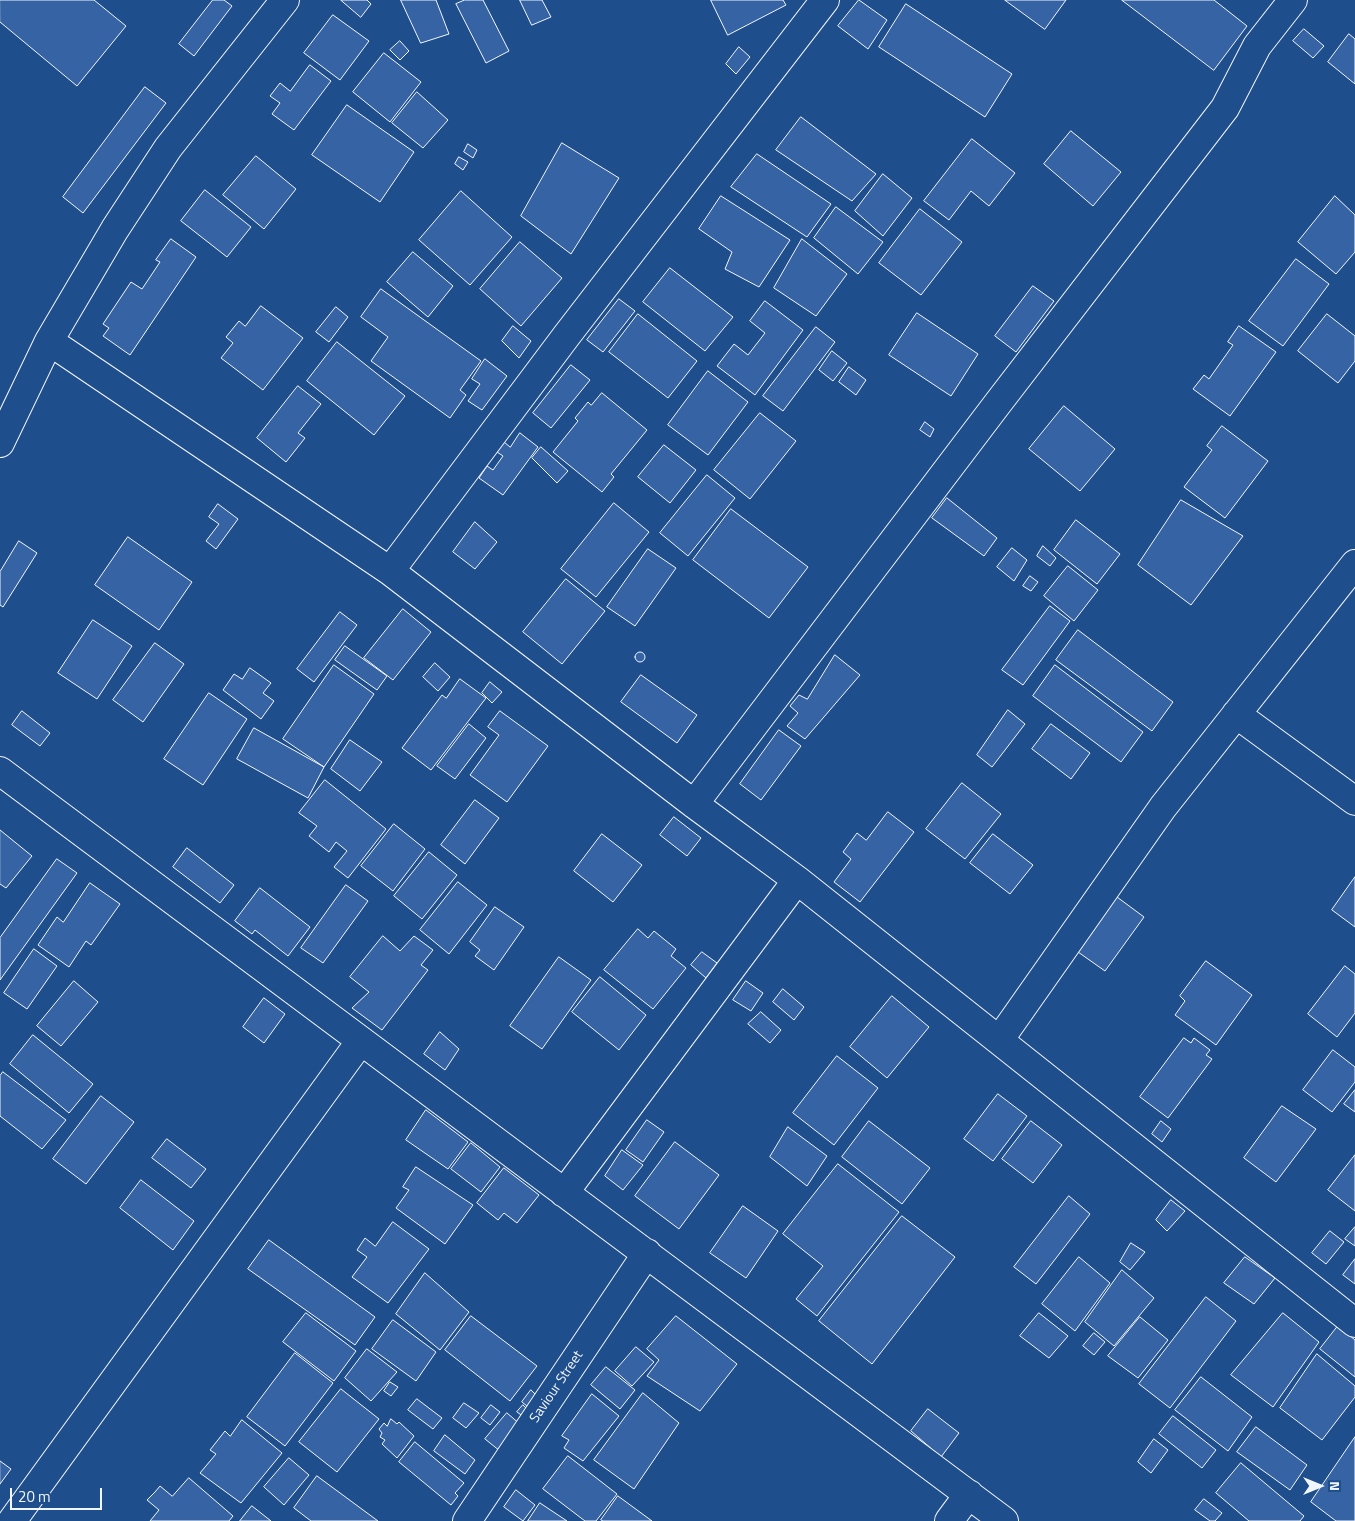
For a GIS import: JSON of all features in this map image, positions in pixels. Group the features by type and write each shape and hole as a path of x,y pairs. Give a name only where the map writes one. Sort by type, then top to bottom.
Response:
{"street":[{"path":"0,442 49,340 116,229 168,148 285,0"},
{"path":"390,571 566,335 825,0"},
{"path":"694,804 998,403 1225,108 1256,46 1293,0"},
{"path":"49,340 390,571 694,804 797,880 1000,1039 1355,1323"},
{"path":"1000,1039 1163,808 1355,564"},
{"path":"1236,714 1355,801"},
{"path":"0,771 360,1042 647,1253 1004,1521"},
{"path":"564,1193 797,880"},
{"path":"12,1521 360,1042"},
{"name":"Saviour Street","path":"467,1521 647,1253"},
{"path":"949,1521 969,1494"}],"building":[{"path":"0,0 94,0 126,26 77,86 0,22"},
{"path":"213,0 224,0 232,6 194,56 179,44"},
{"path":"341,0 367,0 371,4 361,17"},
{"path":"401,0 436,0 449,34 421,43"},
{"path":"465,0 483,0 509,51 486,63 456,4"},
{"path":"520,0 542,0 551,17 532,25"},
{"path":"711,0 783,0 786,5 728,35"},
{"path":"859,0 887,20 868,49 838,26"},
{"path":"1005,0 1066,0 1045,29"},
{"path":"1122,0 1214,0 1247,26 1214,70"},
{"path":"906,4 1012,74 985,117 879,47"},
{"path":"333,15 369,41 340,80 304,53"},
{"path":"1304,29 1324,46 1313,58 1293,41"},
{"path":"1349,34 1355,39 1355,84 1328,62"},
{"path":"400,41 409,51 400,60 390,50"},
{"path":"739,47 750,57 736,74 726,64"},
{"path":"384,53 421,82 390,122 353,92"},
{"path":"310,65 331,81 294,130 272,114 280,103 270,96 280,83 290,91"},
{"path":"145,87 166,103 83,213 63,197"},
{"path":"417,92 448,120 423,148 392,123"},
{"path":"347,105 414,152 380,202 312,155"},
{"path":"801,117 876,174 852,201 776,150"},
{"path":"1071,131 1121,172 1093,206 1044,164"},
{"path":"972,139 1015,173 989,206 971,191 949,220 924,201"},
{"path":"562,143 619,178 571,254 521,216"},
{"path":"468,144 477,150 473,158 464,152"},
{"path":"757,154 831,204 807,237 731,187"},
{"path":"256,156 296,189 264,229 223,195"},
{"path":"459,157 468,162 463,170 455,164"},
{"path":"883,174 912,198 883,236 855,211"},
{"path":"205,190 251,227 227,257 181,221"},
{"path":"461,191 512,237 470,285 419,240"},
{"path":"721,196 790,240 759,287 725,269 732,252 699,229"},
{"path":"1335,196 1355,215 1355,252 1336,274 1298,242"},
{"path":"836,207 883,242 858,274 814,238"},
{"path":"920,209 962,242 921,295 879,263"},
{"path":"171,239 196,257 130,355 103,336 109,328 103,324 131,282 142,289 160,262 156,260"},
{"path":"802,239 847,274 816,316 774,288"},
{"path":"520,242 562,278 521,326 480,289"},
{"path":"413,252 453,286 428,317 387,282"},
{"path":"1296,259 1329,284 1283,346 1249,321"},
{"path":"670,268 733,317 705,351 643,302"},
{"path":"1033,286 1054,301 1016,352 995,336"},
{"path":"381,289 481,361 460,390 466,395 450,418 371,361 388,337 361,317"},
{"path":"619,299 635,311 603,352 587,340"},
{"path":"765,301 803,330 755,395 717,366 734,344 748,355 765,333 750,321"},
{"path":"261,306 303,338 263,390 221,358 233,343 226,337 239,321 245,326"},
{"path":"336,307 348,317 329,342 316,332"},
{"path":"917,313 978,354 951,396 889,355"},
{"path":"638,314 697,361 668,398 609,352"},
{"path":"1327,314 1355,336 1355,361 1338,383 1298,351"},
{"path":"513,326 531,341 519,358 502,341"},
{"path":"1239,326 1276,352 1230,416 1193,389 1204,375 1209,379 1233,345 1228,342"},
{"path":"816,327 835,342 783,411 763,396"},
{"path":"337,342 405,396 374,435 307,381"},
{"path":"832,351 847,363 833,381 819,370"},
{"path":"485,359 507,376 482,410 468,401 480,384 472,379"},
{"path":"571,365 590,380 551,428 533,413"},
{"path":"849,367 866,380 856,395 839,382"},
{"path":"708,371 748,402 708,455 668,425"},
{"path":"298,386 321,404 298,433 305,438 286,462 257,438"},
{"path":"602,393 647,430 611,474 614,477 602,492 553,452 578,421 575,418 588,402 591,405"},
{"path":"1064,406 1115,449 1080,491 1029,449"},
{"path":"760,413 796,441 750,499 714,470"},
{"path":"925,422 934,429 930,437 920,430"},
{"path":"1222,426 1268,461 1225,518 1184,487 1212,450 1207,446"},
{"path":"520,433 538,447 503,495 479,478 487,466 493,470 503,456 497,452 504,442 510,447"},
{"path":"664,445 696,470 670,503 638,477"},
{"path":"541,447 568,471 557,483 532,458"},
{"path":"707,475 735,498 688,556 660,533"},
{"path":"947,498 997,538 984,556 932,518"},
{"path":"1181,500 1243,536 1191,605 1138,565"},
{"path":"614,503 649,532 596,597 561,569"},
{"path":"218,504 238,519 216,549 206,541 219,524 209,517"},
{"path":"731,509 808,567 769,618 693,560"},
{"path":"1076,520 1120,554 1097,584 1054,550"},
{"path":"475,522 497,542 475,569 453,552"},
{"path":"128,537 192,582 159,630 95,585"},
{"path":"19,541 37,553 3,607 0,605 0,572"},
{"path":"1043,546 1056,558 1050,566 1037,556"},
{"path":"1012,548 1027,560 1014,581 997,567"},
{"path":"648,549 676,568 635,626 607,607"},
{"path":"1068,566 1098,590 1074,621 1044,596"},
{"path":"1030,576 1038,582 1031,591 1023,586"},
{"path":"566,579 605,611 562,664 523,632"},
{"path":"1050,606 1070,621 1023,685 1002,670"},
{"path":"403,609 431,632 393,680 364,658"},
{"path":"340,612 357,625 314,682 297,669"},
{"path":"93,620 132,646 97,699 58,673"},
{"path":"1078,630 1173,702 1152,731 1056,660"},
{"path":"155,643 184,664 143,722 113,700"},
{"path":"345,646 387,676 377,690 335,660"},
{"path":"638,652 642,652 645,657 644,661 638,662 635,659 635,655"},
{"path":"835,655 860,675 805,739 787,726 798,713 790,706 799,695 807,699"},
{"path":"435,663 450,677 438,691 423,677"},
{"path":"334,665 374,694 324,767 283,739"},
{"path":"1055,665 1143,732 1121,762 1033,696"},
{"path":"250,668 271,683 263,693 274,701 261,719 223,690 234,674 242,679"},
{"path":"641,675 697,715 677,743 621,702"},
{"path":"460,679 486,698 431,770 402,748 442,695 446,698"},
{"path":"490,682 502,692 492,703 482,693"},
{"path":"209,693 247,719 203,785 164,759"},
{"path":"1008,710 1025,724 992,767 977,755"},
{"path":"22,711 50,733 40,746 12,725"},
{"path":"500,711 548,746 507,802 470,775 499,735 488,727"},
{"path":"469,724 486,738 455,779 437,766"},
{"path":"1051,724 1090,753 1071,779 1032,749"},
{"path":"254,728 324,767 308,798 237,759"},
{"path":"779,730 801,746 761,800 740,784"},
{"path":"350,740 382,762 360,791 331,769"},
{"path":"325,780 386,829 348,878 334,867 347,851 336,842 329,852 309,836 317,826 299,813"},
{"path":"962,783 1001,814 965,859 926,829"},
{"path":"475,800 499,818 465,864 441,845"},
{"path":"888,812 914,832 860,902 834,882 851,859 843,852 857,833 866,840"},
{"path":"674,817 701,838 687,856 660,835"},
{"path":"394,824 425,849 393,891 361,866"},
{"path":"0,830 32,856 6,888 0,884"},
{"path":"602,834 642,865 613,902 574,871"},
{"path":"993,834 1033,865 1010,894 970,863"},
{"path":"187,848 234,885 220,903 173,867"},
{"path":"429,852 457,875 422,919 394,896"},
{"path":"57,859 77,873 0,980 0,938"},
{"path":"1355,877 1355,927 1332,910"},
{"path":"458,882 487,905 449,954 420,930"},
{"path":"90,883 120,904 91,945 86,941 69,967 38,945 57,917 63,922"},
{"path":"346,885 368,901 323,963 301,948"},
{"path":"260,888 310,927 288,956 255,930 252,934 235,921"},
{"path":"1117,897 1144,917 1105,971 1078,952"},
{"path":"495,907 524,927 494,970 475,956 480,950 470,942"},
{"path":"638,929 648,938 654,931 676,949 671,956 686,968 653,1009 604,970"},
{"path":"383,936 400,951 414,936 433,950 421,965 428,970 382,1030 352,1008 369,992 350,977"},
{"path":"34,949 57,966 27,1009 4,993"},
{"path":"702,952 717,963 706,978 691,965"},
{"path":"559,957 591,980 542,1049 510,1026"},
{"path":"1206,961 1252,995 1216,1045 1175,1015 1185,1001 1180,996"},
{"path":"1345,966 1355,974 1355,1013 1337,1037 1308,1014"},
{"path":"600,977 646,1015 619,1050 572,1012"},
{"path":"74,981 98,1002 61,1046 37,1026"},
{"path":"746,981 763,993 751,1011 733,1000"},
{"path":"783,989 804,1007 794,1020 773,1002"},
{"path":"892,996 929,1027 887,1078 850,1047"},
{"path":"264,998 285,1014 264,1043 243,1027"},
{"path":"761,1012 781,1030 770,1043 748,1024"},
{"path":"440,1032 459,1049 445,1070 424,1054"},
{"path":"33,1035 93,1084 69,1113 10,1064"},
{"path":"1184,1038 1191,1043 1194,1038 1210,1050 1206,1055 1212,1059 1168,1118 1140,1097"},
{"path":"1333,1050 1355,1067 1355,1082 1332,1112 1303,1090"},
{"path":"837,1056 878,1088 834,1145 793,1113"},
{"path":"3,1072 66,1120 42,1149 0,1116 0,1076"},
{"path":"1355,1090 1355,1112 1344,1104"},
{"path":"998,1094 1027,1116 993,1161 964,1139"},
{"path":"101,1096 134,1122 86,1184 53,1159"},
{"path":"1282,1106 1316,1129 1276,1182 1244,1158"},
{"path":"426,1110 468,1142 448,1169 406,1140"},
{"path":"647,1120 664,1132 643,1162 626,1150"},
{"path":"869,1121 930,1168 902,1204 842,1157"},
{"path":"1031,1121 1062,1145 1033,1183 1002,1159"},
{"path":"1161,1121 1171,1129 1162,1142 1152,1134"},
{"path":"788,1127 827,1156 807,1186 770,1157"},
{"path":"167,1139 206,1169 191,1188 152,1158"},
{"path":"675,1142 719,1175 679,1229 635,1196"},
{"path":"471,1143 500,1167 481,1192 451,1169"},
{"path":"622,1150 643,1165 623,1190 605,1176"},
{"path":"1355,1155 1355,1211 1328,1190"},
{"path":"838,1164 899,1212 817,1316 796,1299 823,1266 783,1234"},
{"path":"416,1167 473,1205 445,1244 396,1208 409,1190 403,1187"},
{"path":"504,1168 539,1195 517,1223 504,1213 498,1220 477,1203"},
{"path":"141,1180 194,1221 173,1250 120,1208"},
{"path":"1069,1196 1090,1214 1036,1284 1014,1267"},
{"path":"1171,1200 1185,1211 1167,1231 1156,1220"},
{"path":"743,1206 778,1231 746,1278 710,1253"},
{"path":"902,1216 955,1257 872,1364 819,1321"},
{"path":"393,1222 429,1249 388,1303 352,1277 367,1257 357,1250 365,1238 375,1246"},
{"path":"1355,1227 1355,1246 1345,1239"},
{"path":"1330,1231 1344,1242 1326,1264 1312,1253"},
{"path":"269,1240 375,1317 355,1345 248,1269"},
{"path":"1131,1243 1145,1252 1130,1270 1120,1262"},
{"path":"1079,1257 1110,1283 1075,1331 1042,1304"},
{"path":"1245,1257 1275,1278 1254,1304 1224,1283"},
{"path":"1355,1259 1355,1284 1343,1275"},
{"path":"1122,1270 1154,1298 1114,1346 1085,1322"},
{"path":"425,1273 469,1312 440,1350 396,1314"},
{"path":"1206,1297 1236,1321 1170,1408 1139,1384"},
{"path":"306,1313 356,1351 334,1381 283,1342"},
{"path":"1039,1313 1068,1336 1049,1358 1020,1336"},
{"path":"1283,1313 1319,1342 1273,1407 1231,1375"},
{"path":"471,1316 537,1366 510,1401 445,1350"},
{"path":"676,1316 737,1364 700,1411 647,1376 659,1360 647,1349"},
{"path":"1140,1317 1168,1340 1138,1378 1108,1356"},
{"path":"393,1320 436,1352 416,1381 372,1349"},
{"path":"1338,1326 1355,1340 1355,1377 1320,1349"},
{"path":"1094,1333 1105,1342 1094,1355 1083,1346"},
{"path":"636,1347 654,1362 632,1386 615,1371"},
{"path":"367,1349 397,1372 371,1401 345,1378"},
{"path":"295,1353 333,1383 285,1446 247,1417"},
{"path":"1317,1354 1355,1386 1355,1397 1322,1440 1280,1408"},
{"path":"606,1367 635,1390 620,1409 591,1385"},
{"path":"1201,1377 1252,1417 1228,1451 1175,1410"},
{"path":"390,1382 398,1387 391,1396 384,1391"},
{"path":"341,1389 379,1419 337,1472 299,1442"},
{"path":"531,1390 541,1400 533,1411 522,1402"},
{"path":"643,1393 679,1423 634,1489 594,1460"},
{"path":"592,1394 619,1416 583,1461 564,1448 569,1440 562,1436"},
{"path":"417,1399 442,1418 433,1429 408,1410"},
{"path":"464,1403 479,1413 466,1428 453,1418"},
{"path":"491,1405 500,1412 490,1425 481,1418"},
{"path":"523,1405 529,1411 524,1417 517,1412"},
{"path":"928,1409 959,1433 941,1457 911,1431"},
{"path":"507,1413 521,1425 500,1451 485,1439"},
{"path":"1173,1416 1216,1450 1202,1468 1159,1434"},
{"path":"391,1419 397,1424 399,1422 414,1436 397,1458 382,1444 385,1440 380,1437 382,1433 379,1429 384,1423 387,1426"},
{"path":"242,1420 282,1453 241,1503 200,1473 216,1454 210,1450 225,1431 230,1436"},
{"path":"1256,1427 1307,1465 1290,1490 1237,1452"},
{"path":"445,1435 475,1460 465,1474 434,1451"},
{"path":"1355,1437 1355,1521 1336,1521 1311,1502"},
{"path":"1154,1439 1168,1450 1151,1473 1138,1462"},
{"path":"415,1442 464,1483 455,1493 458,1496 451,1505 399,1462"},
{"path":"568,1456 617,1494 596,1521 585,1521 543,1489"},
{"path":"289,1458 309,1475 284,1505 264,1487"},
{"path":"0,1461 11,1469 0,1484"},
{"path":"1241,1463 1304,1516 1300,1521 1249,1521 1216,1493"},
{"path":"317,1476 378,1521 311,1521 294,1508"},
{"path":"189,1478 233,1516 229,1521 150,1521 159,1510 147,1500 160,1486 172,1496"},
{"path":"516,1490 535,1505 523,1521 504,1507"},
{"path":"618,1496 652,1521 601,1520"},
{"path":"1204,1499 1222,1513 1215,1521 1210,1521 1195,1510"},
{"path":"540,1503 567,1521 528,1521"},
{"path":"252,1506 271,1521 240,1521"}]}
